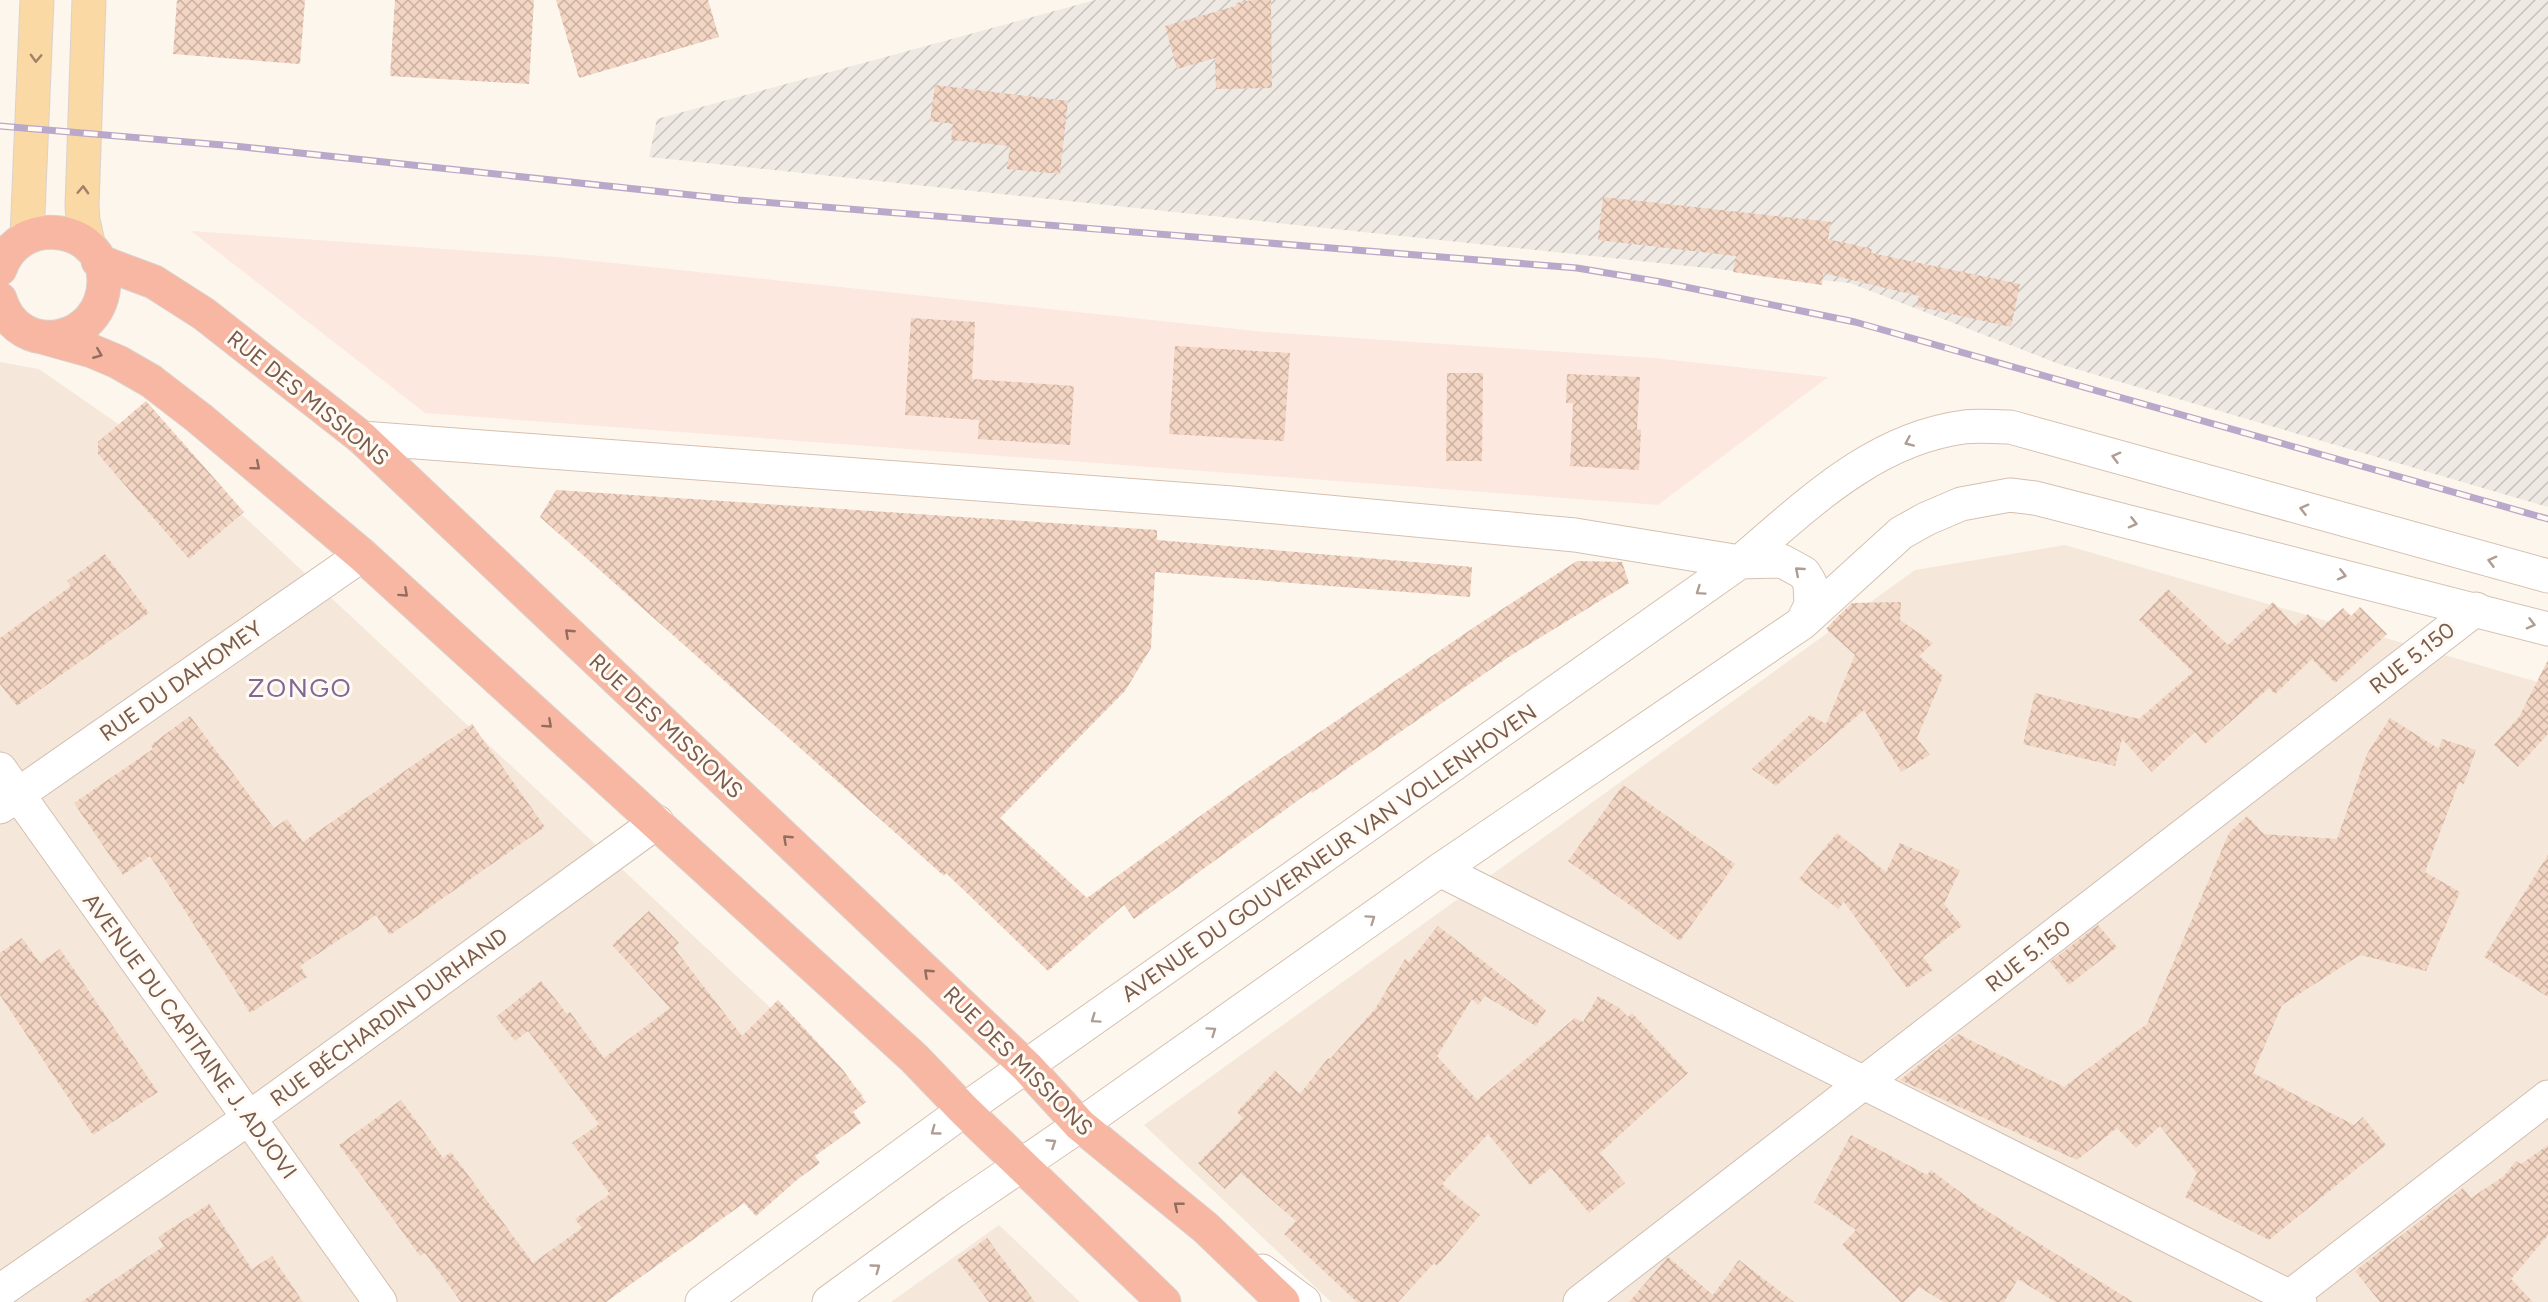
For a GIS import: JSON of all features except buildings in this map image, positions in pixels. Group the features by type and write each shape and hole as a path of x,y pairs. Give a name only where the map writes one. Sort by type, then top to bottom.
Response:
{"highway":[{"name":"RUE DES MISSIONS","path":"16,234 60,232 75,237 94,254 154,282 204,314 362,438 1027,1067 1080,1125 1206,1228 1283,1302"},
{"path":"0,269 16,234"},
{"path":"22,331 58,337 74,332 88,322 98,309 103,293 104,277 94,254"},
{"path":"0,299 3,308 22,331 92,351 118,362 151,381 199,418 362,555 914,1058 964,1110 1022,1163 1155,1295"}],"main road":[{"path":"16,234 37,0"},
{"path":"89,0 82,206 94,254"}],"street":[{"name":"AVENUE DU GOUVERNEUR VAN VOLLENHOVEN","path":"702,1302 964,1110 1740,562 1818,496 1866,461 1922,436 1965,427 2010,427 2548,576"},
{"path":"362,438 1243,504 1575,535 1740,562 1782,561 1804,573 1810,583 1811,605 1802,623"},
{"path":"829,1302 1022,1163 1080,1125 1440,870 1802,623 1901,533 1961,504 2010,495 2035,498 2548,629"},
{"name":"RUE DU DAHOMEY","path":"6,790 362,555"},
{"name":"RUE 5.150","path":"1580,1302 2476,609"},
{"name":"AVENUE DU CAPITAINE J. ADJOVI","path":"6,790 249,1118 380,1302"},
{"name":"RUE BÉCHARDIN DURHAND","path":"0,1291 249,1118 657,822"},
{"path":"1440,870 2291,1300 2548,1097"},
{"name":"RUE DES MISSIONS","path":"1206,1228 1304,1302"}],"shaded area":[{"path":"1095,0 2548,0 2548,507 2059,364 1850,283 649,157 657,119"},
{"path":"191,231 557,257 1265,332 1654,358 1828,377 1658,505 425,413"},
{"path":"0,362 39,369 222,496 864,1095 576,1302 0,1302"},
{"path":"2065,545 2548,685 2548,1302 1331,1302 1144,1125 1915,570"},
{"path":"999,1225 1080,1302 891,1302"}],"railway":[{"path":"0,126 234,146 738,200 1577,268 1661,282 1855,322 2548,519"}],"district":[{"name":"ZONGO","path":"300,688"}]}
